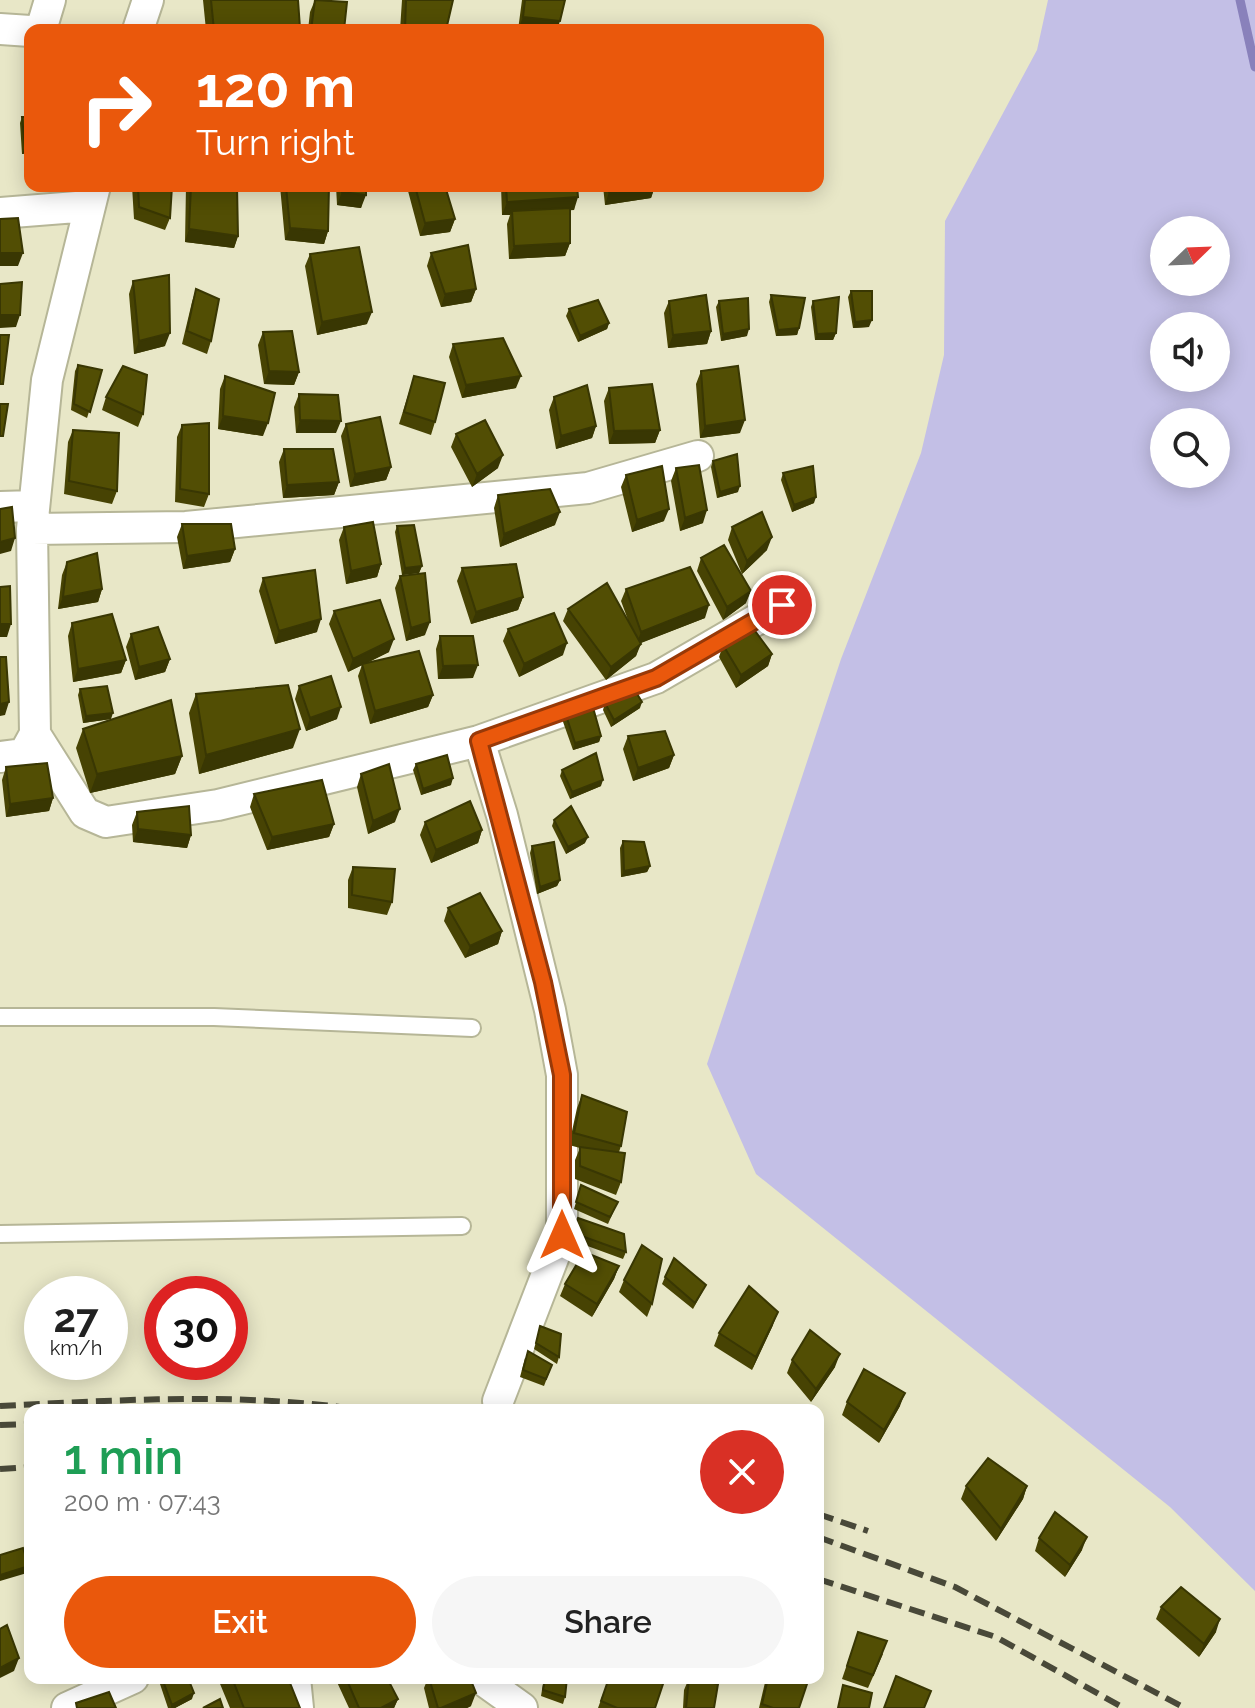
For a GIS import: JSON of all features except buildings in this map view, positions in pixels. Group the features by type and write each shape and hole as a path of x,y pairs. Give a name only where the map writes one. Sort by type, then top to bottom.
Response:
{"street":[{"path":"43,24 50,0"},
{"path":"140,24 148,0"},
{"path":"0,29 24,31"},
{"path":"0,213 92,196 47,380 33,517 35,734 24,754 0,757"},
{"path":"0,507 33,517 186,527 588,488 698,456"},
{"path":"35,734 85,813 106,822 218,805 479,741 656,678 782,605"},
{"path":"479,741 547,995 562,1075 562,1235 498,1401"},
{"path":"67,1708 120,1684"},
{"path":"296,1684 298,1708"},
{"path":"488,1684 522,1708"}],"lane":[{"path":"0,1017 214,1017 472,1028"},
{"path":"0,1234 462,1226"}],"shaded area":[{"path":"1048,0 1255,0 1255,1591 1170,1507 756,1174 707,1064 841,659 921,453 944,355 945,221 1037,50"}],"waterway":[{"path":"1240,0 1255,67"}],"railway":[{"path":"45,1404 226,1399 316,1404"},
{"path":"0,1406 24,1405"},
{"path":"0,1425 24,1424"},
{"path":"0,1469 24,1467"},
{"path":"824,1516 868,1531"},
{"path":"824,1539 955,1587 1185,1708"},
{"path":"824,1581 996,1637 1124,1708"}],"route":[{"path":"562,1235 562,1075 550,1010 502,815 479,741 656,678 782,605"}]}
